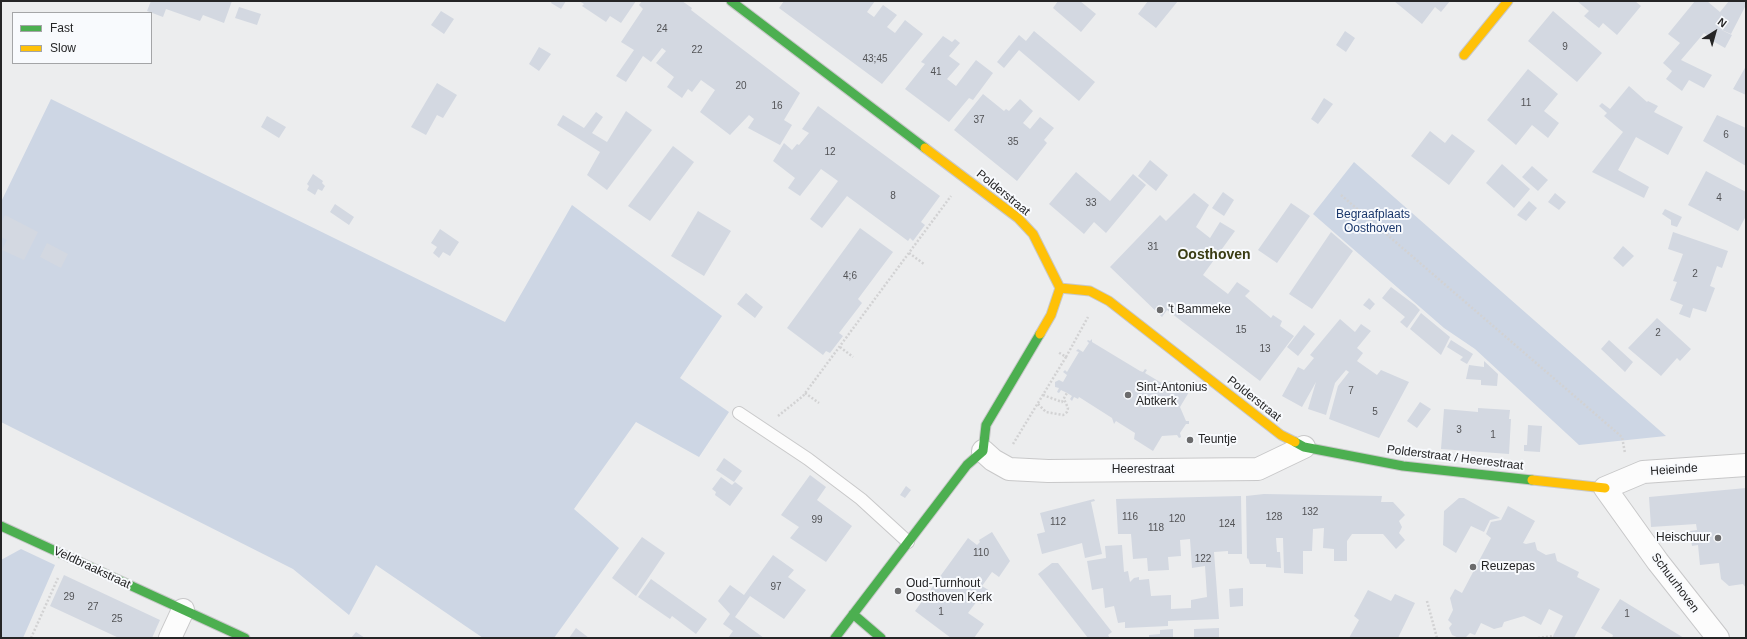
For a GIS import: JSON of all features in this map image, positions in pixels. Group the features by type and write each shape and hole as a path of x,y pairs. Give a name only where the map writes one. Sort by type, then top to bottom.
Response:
{"street":[{"name":"Polderstraat","path":"731,1 1018,218 1033,234 1060,288 1090,291 1109,301 1281,436 1304,447"},
{"path":"1464,55 1508,1"},
{"path":"835,638 967,465 983,451 983,439 986,425 1051,314 1060,288"},
{"name":"Heerestraat","path":"983,451 993,460 1009,468 1048,470 1258,469 1304,447"},
{"name":"Polderstraat / Heerestraat","path":"1304,447 1403,466 1605,488"},
{"name":"Heieinde","path":"1605,488 1643,472 1746,465"},
{"name":"Schuurhoven","path":"1605,488 1658,562 1718,638"},
{"name":"Veldbraakstraat","path":"1,526 244,638"},
{"path":"170,638 183,610"},
{"path":"852,614 881,638"}],"lane":[{"path":"739,413 808,459 861,499 908,542"}],"path":[{"path":"762,429 805,393 965,178"},
{"path":"1341,195 1622,437 1631,477"},
{"path":"909,253 924,264"},
{"path":"1002,465 1066,357 1099,296"},
{"path":"1037,339 1066,357"},
{"path":"840,347 853,357"},
{"path":"805,393 819,403"},
{"path":"1043,395 1062,402 1067,393"},
{"path":"1038,404 1046,412 1062,415 1067,412 1068,408 1064,399"},
{"path":"31,638 68,556"},
{"path":"1427,601 1437,638"},
{"path":"1538,638 1553,636"}],"green space":[{"path":"51,99 505,322 572,205 722,316 680,378 729,412 699,457 636,422 574,509 619,548 554,638 483,638 376,565 349,615 293,569 1,422 1,202"},
{"name":"Begraafplaats Oosthoven","path":"1354,162 1666,436 1579,445 1475,349 1444,328 1313,214"},
{"path":"21,549 55,565 23,638 1,638 1,560"}],"building":[{"path":"151,1 232,1 224,23 203,15 200,21 166,9 163,17 147,11"},
{"path":"552,1 566,1 561,9 551,3"},
{"path":"579,1 636,1 621,23 610,16 606,22 582,6 584,4"},
{"path":"642,1 682,1 692,8 691,10 800,93 784,120 792,125 780,145 748,128 754,119 749,115 730,135 700,112 715,90 701,80 692,92 688,89 682,98 667,87 674,77 656,63 666,51 662,48 651,62 643,56 626,82 616,76 634,50 621,42 643,9 639,5"},
{"path":"784,1 875,1 867,12 874,17 883,5 897,15 887,27 895,33 905,20 923,34 882,84 779,8"},
{"path":"1058,1 1080,1 1096,14 1081,32 1053,8"},
{"path":"1148,1 1178,1 1156,28 1138,14"},
{"path":"1394,1 1450,1 1441,12 1435,7 1422,24"},
{"path":"1577,1 1635,1 1641,6 1617,35 1603,23 1599,28 1584,16 1589,11"},
{"path":"1695,1 1707,1 1720,12 1729,1 1746,1 1746,5 1731,34 1717,28 1732,35 1725,48 1711,40 1712,38 1704,33 1681,60 1712,75 1704,88 1689,80 1682,91 1666,79 1672,71 1663,63 1680,43 1668,34"},
{"path":"239,7 261,14 257,25 235,18"},
{"path":"441,11 454,19 444,34 431,25"},
{"path":"1553,11 1602,53 1577,82 1528,41"},
{"path":"1034,31 1095,82 1079,101 1019,50 1004,68 997,62 1019,35 1026,41"},
{"path":"1345,31 1355,38 1346,52 1336,45"},
{"path":"943,36 952,42 955,39 960,43 949,56 960,64 947,79 956,86 976,60 993,73 973,100 969,98 949,122 905,89 925,64 921,62"},
{"path":"539,47 551,54 539,71 529,64"},
{"path":"1746,66 1746,95 1733,89"},
{"path":"1528,69 1558,94 1544,111 1559,123 1548,138 1532,125 1516,145 1487,120"},
{"path":"437,83 457,95 443,118 437,115 426,135 411,127"},
{"path":"1629,86 1647,102 1648,101 1658,106 1654,112 1683,127 1668,155 1636,137 1618,170 1649,187 1644,198 1592,172 1623,132 1604,116 1607,113 1599,106 1602,103 1610,109"},
{"path":"983,94 1004,111 1006,109 1009,111 1020,99 1033,111 1023,123 1030,129 1040,117 1054,128 1044,140 1047,143 1017,181 954,130"},
{"path":"1324,98 1333,104 1318,124 1311,119"},
{"path":"818,106 940,196 921,222 925,225 913,241 910,238 908,241 847,196 822,228 810,219 838,181 821,169 800,196 788,188 795,178 773,161 784,143 792,150 797,144 799,145 809,133 802,129"},
{"path":"626,111 652,130 607,190 587,175 600,152 557,125 563,115 584,128 596,112 603,117 592,133 607,142"},
{"path":"1717,115 1746,128 1746,166 1703,141"},
{"path":"267,116 286,127 279,138 261,127"},
{"path":"1430,131 1445,143 1452,134 1475,151 1449,185 1411,156"},
{"path":"673,146 694,162 650,221 628,206"},
{"path":"1150,160 1168,175 1156,191 1138,176"},
{"path":"1502,164 1530,189 1514,208 1486,183"},
{"path":"1532,166 1548,180 1538,191 1522,177"},
{"path":"1706,171 1746,192 1746,216 1738,231 1688,205"},
{"path":"1076,172 1110,201 1133,174 1146,185 1106,233 1094,222 1084,234 1049,204"},
{"path":"313,174 323,181 322,183 325,186 322,191 318,189 315,195 307,190 309,186 307,184"},
{"path":"1223,192 1234,200 1224,216 1212,208"},
{"path":"1194,193 1209,205 1196,227 1210,238 1220,222 1235,231 1203,275 1228,294 1237,282 1250,291 1245,296 1271,318 1273,315 1282,321 1280,326 1294,336 1260,381 1167,310 1162,317 1110,267 1160,215 1166,221"},
{"path":"1555,193 1566,202 1559,210 1548,202"},
{"path":"1529,201 1537,208 1526,221 1517,215"},
{"path":"1291,203 1310,216 1277,263 1258,250"},
{"path":"335,204 354,217 349,225 330,212"},
{"path":"1665,209 1682,217 1677,227 1671,225 1671,220 1662,214"},
{"path":"698,211 731,231 704,276 671,256"},
{"path":"5,215 38,232 24,260 2,250 7,240 1,237 1,223"},
{"path":"860,228 893,252 858,299 862,303 839,333 843,336 830,353 826,351 823,355 787,328"},
{"path":"440,229 459,242 450,256 443,252 439,258 433,253 437,247 431,243"},
{"path":"1331,232 1353,251 1312,309 1289,294"},
{"path":"1673,232 1728,251 1722,268 1717,266 1710,286 1715,288 1706,312 1693,308 1690,318 1679,314 1683,305 1670,300 1677,282 1673,281 1683,254 1668,249"},
{"path":"47,243 68,254 61,268 40,257"},
{"path":"1623,246 1634,256 1623,267 1613,258"},
{"path":"1391,287 1420,310 1407,328 1400,322 1405,317 1382,298"},
{"path":"746,293 763,307 755,318 737,304"},
{"path":"1369,298 1375,304 1370,310 1363,305"},
{"path":"1421,313 1450,337 1441,355 1410,329"},
{"path":"1657,318 1691,349 1680,361 1677,358 1661,376 1628,348"},
{"path":"1340,319 1355,332 1361,324 1371,331 1357,348 1363,353 1357,361 1377,375 1381,370 1409,382 1379,438 1329,419 1338,386 1349,372 1346,370 1335,383 1326,415 1308,409 1316,382 1302,407 1282,396 1298,367 1304,370 1314,358 1310,355"},
{"path":"1304,325 1315,334 1298,356 1287,347"},
{"name":"Sint-Antonius Abtkerk","path":"1092,339 1092,342 1140,371 1143,372 1145,369 1147,370 1145,373 1165,385 1170,381 1189,392 1180,407 1186,421 1189,421 1189,424 1186,424 1180,433 1181,437 1179,438 1177,435 1162,436 1153,451 1134,439 1135,433 1116,421 1114,424 1112,418 1079,397 1078,399 1074,397 1072,401 1070,399 1072,396 1067,393 1061,390 1059,393 1057,392 1059,388 1055,387 1055,382 1059,380 1063,382 1067,375 1063,372 1065,370 1067,372 1079,352 1076,351 1078,349 1083,352 1089,343 1087,341"},
{"path":"1451,340 1473,354 1467,364 1460,360 1463,357 1447,347"},
{"path":"1609,340 1633,362 1625,372 1601,349"},
{"path":"1484,361 1498,374 1497,386 1481,385 1481,380 1466,379 1469,365 1484,367"},
{"path":"1420,402 1431,409 1417,428 1407,421"},
{"path":"1478,408 1510,410 1509,419 1511,419 1509,454 1441,449 1444,409 1478,412"},
{"path":"1528,425 1542,426 1540,452 1524,451 1524,445 1527,445"},
{"path":"724,458 742,471 734,482 716,470"},
{"path":"810,475 826,487 817,500 852,526 826,562 790,538 799,527 781,515"},
{"path":"721,477 732,485 735,482 743,488 730,506 715,495 716,492 712,489"},
{"path":"906,486 911,490 905,498 900,495"},
{"name":"Heischuur","path":"1746,488 1746,588 1743,584 1729,586 1721,579 1719,563 1700,565 1698,545 1692,546 1690,531 1697,530 1696,524 1651,527 1649,497"},
{"path":"1264,494 1382,496 1381,502 1393,502 1405,515 1399,521 1402,527 1399,533 1405,540 1396,549 1383,534 1352,534 1347,541 1347,561 1334,561 1334,549 1323,548 1324,528 1313,529 1312,551 1303,551 1303,574 1284,573 1283,538 1276,538 1277,552 1280,552 1281,568 1266,567 1266,564 1250,564 1248,558 1247,559 1246,496"},
{"path":"1241,496 1242,554 1228,554 1228,551 1214,552 1219,619 1168,621 1168,626 1125,628 1125,622 1118,623 1114,606 1105,608 1103,588 1092,590 1087,561 1106,558 1105,546 1122,545 1124,572 1128,571 1130,582 1134,578 1139,577 1139,580 1149,579 1151,596 1171,595 1171,609 1191,608 1191,600 1207,597 1205,566 1192,568 1190,539 1180,540 1181,556 1168,557 1169,570 1148,571 1147,558 1133,559 1131,534 1118,534 1116,499"},
{"path":"1459,498 1464,498 1500,518 1490,520 1484,532 1471,526 1456,553 1443,545 1444,511"},
{"path":"1094,499 1095,501 1091,502 1102,554 1085,558 1082,543 1042,554 1037,534 1045,532 1040,513"},
{"path":"1508,506 1535,521 1523,543 1526,544 1535,542 1537,550 1546,555 1555,553 1557,561 1579,572 1577,577 1600,589 1574,638 1552,638 1563,616 1549,609 1541,625 1524,616 1504,622 1502,627 1494,629 1481,623 1475,635 1470,633 1465,638 1459,638 1452,635 1449,628 1452,624 1448,620 1453,610 1450,598 1455,589 1462,593 1491,538 1486,534 1491,522 1501,520"},
{"path":"992,532 1010,561 999,577 992,572 982,586 990,591 982,604 977,601 968,613 984,624 974,638 951,638 915,611 968,538 977,545 980,542 979,540"},
{"path":"642,537 665,553 636,596 612,578"},
{"path":"773,555 794,570 788,577 806,590 784,619 750,596 735,617 764,638 728,638 733,631 723,624 730,614 718,601 730,585 744,595"},
{"path":"1052,563 1058,563 1112,632 1108,635 1110,638 1088,638 1038,574"},
{"path":"64,575 160,620 152,638 119,638 50,606"},
{"path":"651,579 707,619 696,634 672,616 670,619 638,597"},
{"path":"1243,588 1243,606 1230,607 1229,589"},
{"path":"1368,590 1391,601 1395,594 1415,603 1398,638 1349,638 1359,620 1354,616"},
{"path":"1620,599 1684,638 1612,638 1613,635 1601,628"},
{"path":"576,628 589,638 569,638"},
{"path":"1219,628 1219,638 1194,638 1194,629"},
{"path":"1173,629 1173,638 1149,638 1149,635 1160,634 1160,630"},
{"path":"356,632 365,638 351,638"}],"traffic: fast":[{"path":"731,1 925,148"},
{"path":"835,638 967,465 983,451 986,425 1040,334"},
{"path":"1295,442 1304,447 1403,466 1532,480"},
{"path":"1,526 245,638"},
{"path":"853,614 881,638"}],"traffic: slow":[{"path":"1464,55 1508,1"},
{"path":"925,148 1018,218 1033,234 1060,288"},
{"path":"1060,288 1090,291 1109,301 1281,435 1295,442"},
{"path":"1040,334 1051,315 1060,288"},
{"path":"1532,480 1605,488"}],"place":[{"name":"'t Bammeke","path":"1160,310"},
{"name":"Sint-Antonius Abtkerk","path":"1128,395"},
{"name":"Teuntje","path":"1190,440"},
{"name":"Heischuur","path":"1718,538"},
{"name":"Reuzepas","path":"1473,567"},
{"name":"Oud-Turnhout Oosthoven Kerk","path":"898,591"}],"district":[{"name":"Oosthoven","path":"1214,255"}]}
